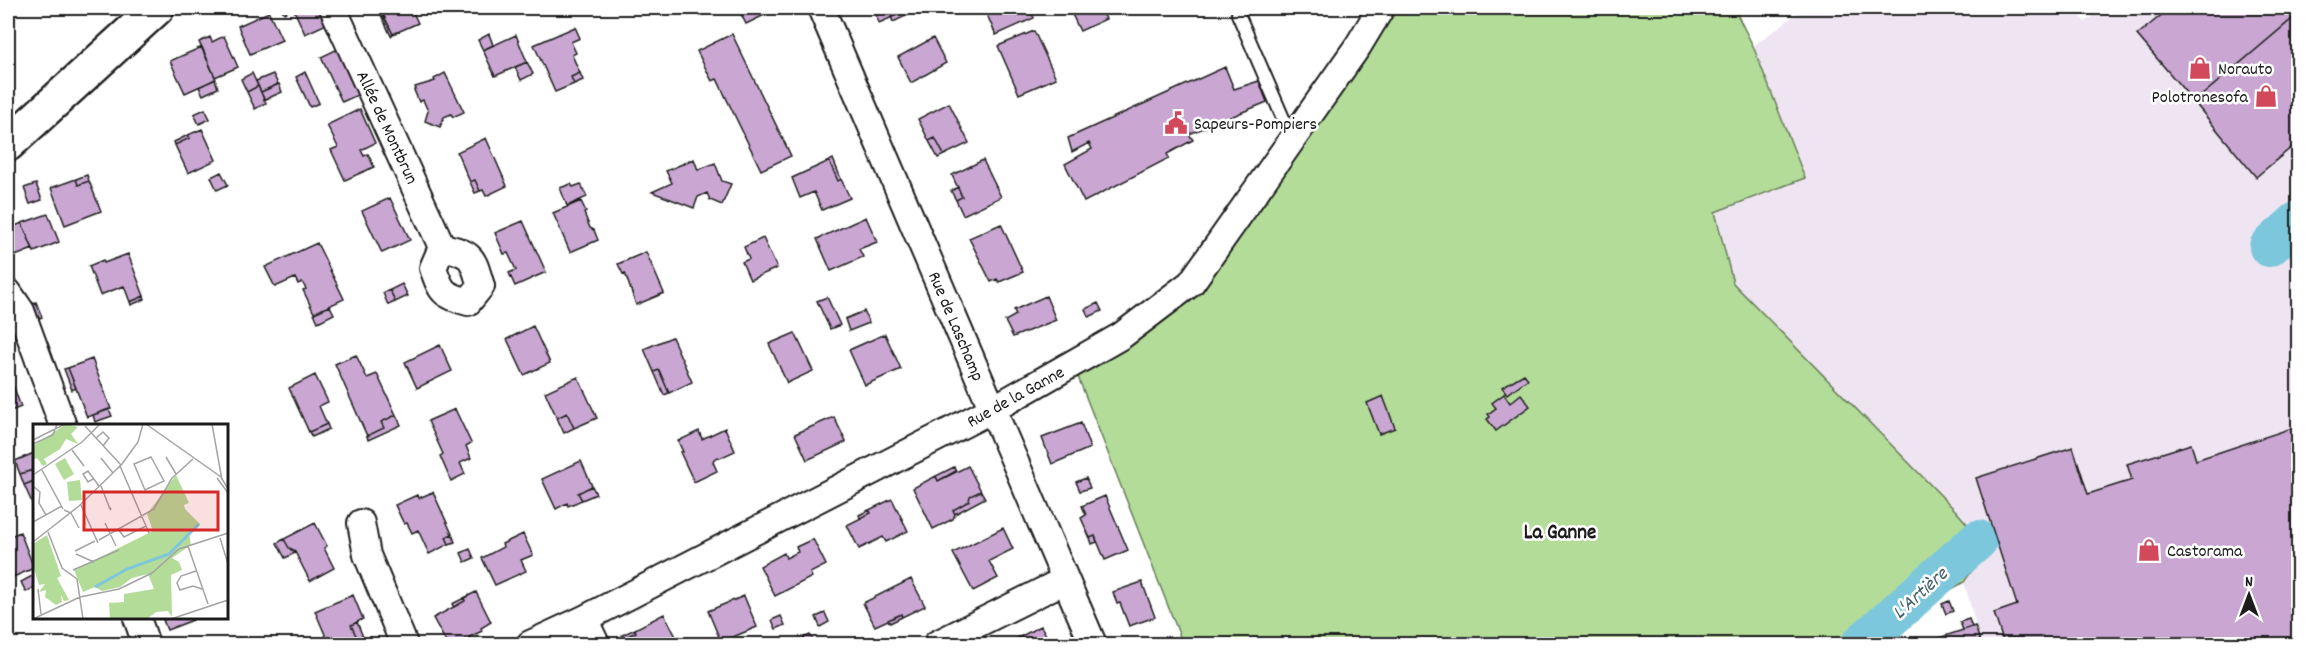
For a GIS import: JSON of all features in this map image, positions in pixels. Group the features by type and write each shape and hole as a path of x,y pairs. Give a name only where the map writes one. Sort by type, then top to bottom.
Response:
{"main road":[{"path":"8,144 158,8"}],"street":[{"name":"Allée de Montbrun","path":"333,8 442,247"},
{"name":"Rue de Laschamp","path":"821,8 1092,645"},
{"name":"Rue de la Ganne","path":"530,645 993,409 1121,336 1191,283 1358,46 1381,8"},
{"path":"8,292 21,311 62,424"},
{"path":"361,523 367,555 404,645"},
{"path":"937,645 1065,580"},
{"path":"584,619 596,645"}],"lane":[{"path":"1238,14 1292,140"}],"shaded area":[{"path":"1805,8 2073,8 2085,22 2104,8 2298,8 2298,644 1981,644 1964,582 1988,548 1956,511 1733,283 1715,212 1804,178 1753,46"}],"green space":[{"path":"1381,8 1734,8 1753,46 1805,178 1715,212 1733,283 1956,511 1988,548 1964,582 1861,644 1183,644 1073,364 1191,283"}],"building":[{"path":"281,8 293,8 284,13"},
{"path":"293,8 324,8 331,22 305,34"},
{"path":"379,8 411,8 418,23 393,34"},
{"path":"738,8 779,8 746,24"},
{"path":"873,8 911,8 913,13 906,16 904,12 879,23"},
{"path":"984,8 1029,8 1034,18 996,35"},
{"path":"1069,8 1100,8 1106,19 1080,31"},
{"name":"Norauto","path":"2170,8 2298,8 2298,14 2194,102 2137,35"},
{"path":"269,12 282,40 250,54 238,26"},
{"path":"904,12 906,16 893,22 891,17"},
{"path":"383,14 393,34 391,36 381,15"},
{"path":"2298,14 2298,142 2256,177 2194,102"},
{"path":"575,27 580,38 571,42 576,53 572,55 580,73 571,77 574,84 555,92 534,45"},
{"path":"1034,31 1056,78 1019,94 998,46"},
{"path":"489,34 493,45 483,50 478,40"},
{"path":"732,34 791,156 761,170 717,79 712,81 697,51"},
{"path":"516,35 527,62 495,76 483,50"},
{"path":"224,36 238,67 215,77 199,42 210,37 212,42"},
{"path":"933,38 946,63 911,83 898,57"},
{"path":"202,47 216,79 185,93 170,61"},
{"path":"342,47 364,92 342,102 321,57"},
{"path":"527,62 533,74 521,80 515,67"},
{"path":"1225,67 1234,89 1259,81 1267,102 1189,134 1193,140 1167,154 1169,158 1084,202 1065,164 1092,149 1089,143 1072,152 1068,138"},
{"path":"305,72 319,103 310,107 296,77"},
{"path":"252,73 258,86 247,92 241,79"},
{"path":"445,73 464,112 453,117 451,114 444,117 440,127 425,121 428,111 423,100 419,102 414,90 415,87 435,81 434,79"},
{"path":"580,73 583,80 574,84 571,77"},
{"path":"273,74 278,84 261,92 256,81"},
{"path":"215,79 218,88 203,95 199,87"},
{"path":"279,84 282,92 264,100 261,92"},
{"path":"258,86 266,103 255,109 247,92"},
{"path":"949,103 969,143 944,155 935,138 929,141 918,119"},
{"path":"205,109 210,119 199,124 194,114"},
{"path":"360,109 375,143 361,150 364,156 368,154 374,167 345,180 331,150 338,147 327,125"},
{"path":"202,129 216,160 188,173 175,145 190,138 188,135"},
{"path":"188,135 190,138 175,145 174,142"},
{"path":"486,138 507,186 486,196 483,190 480,191 475,180 470,182 457,152"},
{"path":"935,138 944,155 938,158 929,141"},
{"path":"694,159 698,170 715,163 722,181 731,184 722,205 710,200 707,193 698,197 694,208 652,192 672,183 666,171"},
{"path":"833,159 841,179 838,181 829,161"},
{"path":"983,160 1001,197 963,215 956,200 962,197 952,175"},
{"path":"829,161 838,181 841,179 850,198 822,210 814,192 800,198 792,178"},
{"path":"221,172 228,185 217,190 211,177"},
{"path":"87,175 89,181 78,185 76,179"},
{"path":"76,179 78,185 89,181 101,211 65,225 51,188"},
{"path":"475,180 480,191 475,193 470,182"},
{"path":"36,184 42,200 30,204 24,188"},
{"path":"571,184 573,187 581,184 587,197 567,206 560,188"},
{"path":"958,187 962,197 956,200 951,191"},
{"path":"390,198 410,240 382,253 362,211"},
{"path":"581,201 590,228 594,230 598,240 570,252 553,213"},
{"path":"48,214 59,242 34,252 22,223"},
{"path":"866,217 877,242 859,249 863,257 831,271 817,239"},
{"path":"523,221 546,272 515,286 509,273 516,270 508,253 504,254 495,233"},
{"path":"22,223 33,249 8,259 8,229"},
{"path":"1001,224 1023,272 999,282 997,279 991,282 969,238"},
{"path":"763,238 777,268 750,280 742,262 749,259 744,247"},
{"path":"317,243 344,299 314,313 303,290 306,289 302,282 298,284 295,278 275,287 265,267"},
{"path":"646,252 664,293 636,305 625,273 623,274 618,264"},
{"path":"128,254 144,296 130,302 124,286 100,295 89,266"},
{"path":"402,284 408,296 395,302 390,290"},
{"path":"390,290 395,302 388,305 383,293"},
{"path":"144,296 145,299 131,305 130,302"},
{"path":"1046,296 1056,320 1013,337 1005,321 1016,315 1014,310"},
{"path":"827,297 840,325 830,329 817,301"},
{"path":"36,302 42,317 33,321 27,306"},
{"path":"1098,303 1102,311 1089,317 1085,309"},
{"path":"330,306 334,314 318,322 314,313"},
{"path":"864,311 869,323 849,331 845,319"},
{"path":"533,326 550,363 524,375 507,339"},
{"path":"795,333 813,371 787,383 769,344"},
{"path":"885,334 901,369 865,385 849,350"},
{"path":"672,337 692,382 669,393 659,370 654,372 644,349"},
{"path":"440,345 452,371 417,388 405,362"},
{"path":"356,355 367,378 377,374 396,415 381,422 384,428 367,436 335,364"},
{"path":"92,359 111,409 87,417 68,368"},
{"path":"68,368 76,388 72,390 64,369"},
{"path":"659,370 669,393 664,395 654,372"},
{"path":"8,371 21,407 8,412"},
{"path":"1524,374 1528,379 1507,394 1502,387"},
{"path":"315,375 328,402 319,406 327,424 309,432 289,388"},
{"path":"578,377 597,418 574,428 567,413 557,418 545,392"},
{"path":"1504,394 1510,403 1521,394 1530,406 1496,431 1487,419 1490,417 1488,414 1496,408 1492,403"},
{"path":"1383,396 1395,428 1379,434 1367,403"},
{"path":"109,409 112,416 95,422 93,415"},
{"path":"455,409 471,443 466,446 471,458 460,463 465,474 451,481 440,456 443,454 428,421"},
{"path":"567,413 574,428 564,433 557,418"},
{"path":"396,415 401,425 368,440 367,436 384,428 381,422"},
{"path":"834,417 846,442 807,460 795,434"},
{"path":"1081,423 1090,448 1052,464 1042,438"},
{"path":"327,424 329,429 312,437 309,432"},
{"name":"Castorama","path":"2298,426 2298,644 2004,644 1994,613 2017,605 1976,478 2073,447 2088,494 2132,480 2127,464 2191,444 2196,460"},
{"path":"725,428 735,451 714,459 717,471 694,482 680,452 683,452 678,441 699,431 702,439"},
{"path":"33,453 33,470 20,474 15,461"},
{"path":"581,461 592,486 578,493 582,500 568,506 567,503 556,509 542,479"},
{"path":"968,466 981,491 970,496 969,501 953,510 955,514 953,519 933,529 913,488 936,476 938,481"},
{"path":"954,467 956,471 938,481 936,476"},
{"path":"33,470 33,481 24,485 20,474"},
{"path":"1086,478 1090,488 1080,491 1076,482"},
{"path":"33,481 33,505 24,485"},
{"path":"592,486 596,494 582,500 578,493"},
{"path":"981,491 985,498 955,514 953,510 969,501 970,496"},
{"path":"433,492 452,534 446,537 449,544 429,554 418,530 412,533 407,523 404,524 395,505 417,495 419,498"},
{"path":"1105,496 1128,550 1105,560 1095,536 1090,538 1081,518 1086,515 1082,506"},
{"path":"892,499 908,531 886,542 883,537 859,549 847,525 871,513 869,510"},
{"path":"869,510 871,513 860,518 859,515"},
{"path":"315,523 327,546 324,548 334,568 310,581 294,550 289,548 284,539"},
{"path":"1003,528 1013,549 989,561 998,578 973,591 953,553"},
{"path":"20,532 33,565 33,568 11,578 8,571 8,537"},
{"path":"452,534 455,542 449,544 446,537"},
{"path":"523,534 533,555 521,560 526,571 495,585 482,558 503,547 502,544"},
{"path":"1095,536 1097,542 1092,544 1090,538"},
{"path":"284,539 295,553 285,558 277,543"},
{"path":"813,539 826,565 810,573 812,577 775,596 760,566 784,553 786,558 798,552 796,547"},
{"path":"470,549 474,558 465,562 461,553"},
{"path":"33,576 33,588 26,592 21,582"},
{"path":"911,579 925,606 875,626 863,603"},
{"path":"1142,582 1155,617 1129,626 1113,592"},
{"path":"476,592 491,622 481,628 482,631 455,644 447,644 433,618 465,601 464,598"},
{"path":"353,595 363,619 351,625 360,644 329,644 315,611"},
{"path":"744,596 757,627 721,642 708,611"},
{"path":"464,598 465,601 454,607 452,604"},
{"path":"1949,601 1953,611 1946,614 1942,604"},
{"path":"825,613 829,622 820,627 816,617"},
{"path":"664,614 680,644 627,644 624,638 636,632 635,629"},
{"path":"901,614 902,617 890,623 888,620"},
{"path":"781,616 785,625 776,629 772,620"},
{"path":"192,619 193,620 167,630 163,620"},
{"path":"1969,619 1972,627 1963,630 1960,622"},
{"path":"357,622 365,642 360,644 351,625"},
{"path":"1041,626 1051,644 1006,644"},
{"path":"1975,626 1981,644 1927,644 1927,642"},
{"path":"635,629 636,632 624,638 622,635"},
{"path":"810,635 815,644 790,644"}],"waterway":[{"name":"L'Artière","path":"2269,247 2298,221"},
{"name":"L'Artière","path":"1861,644 1978,540"}],"place":[{"name":"Norauto","path":"2200,68"},
{"name":"Polotronesofa","path":"2266,96"},
{"name":"Sapeurs-Pompiers","path":"1176,123"},
{"name":"Castorama","path":"2149,550"}],"district":[{"name":"La Ganne","path":"1560,531"}]}
